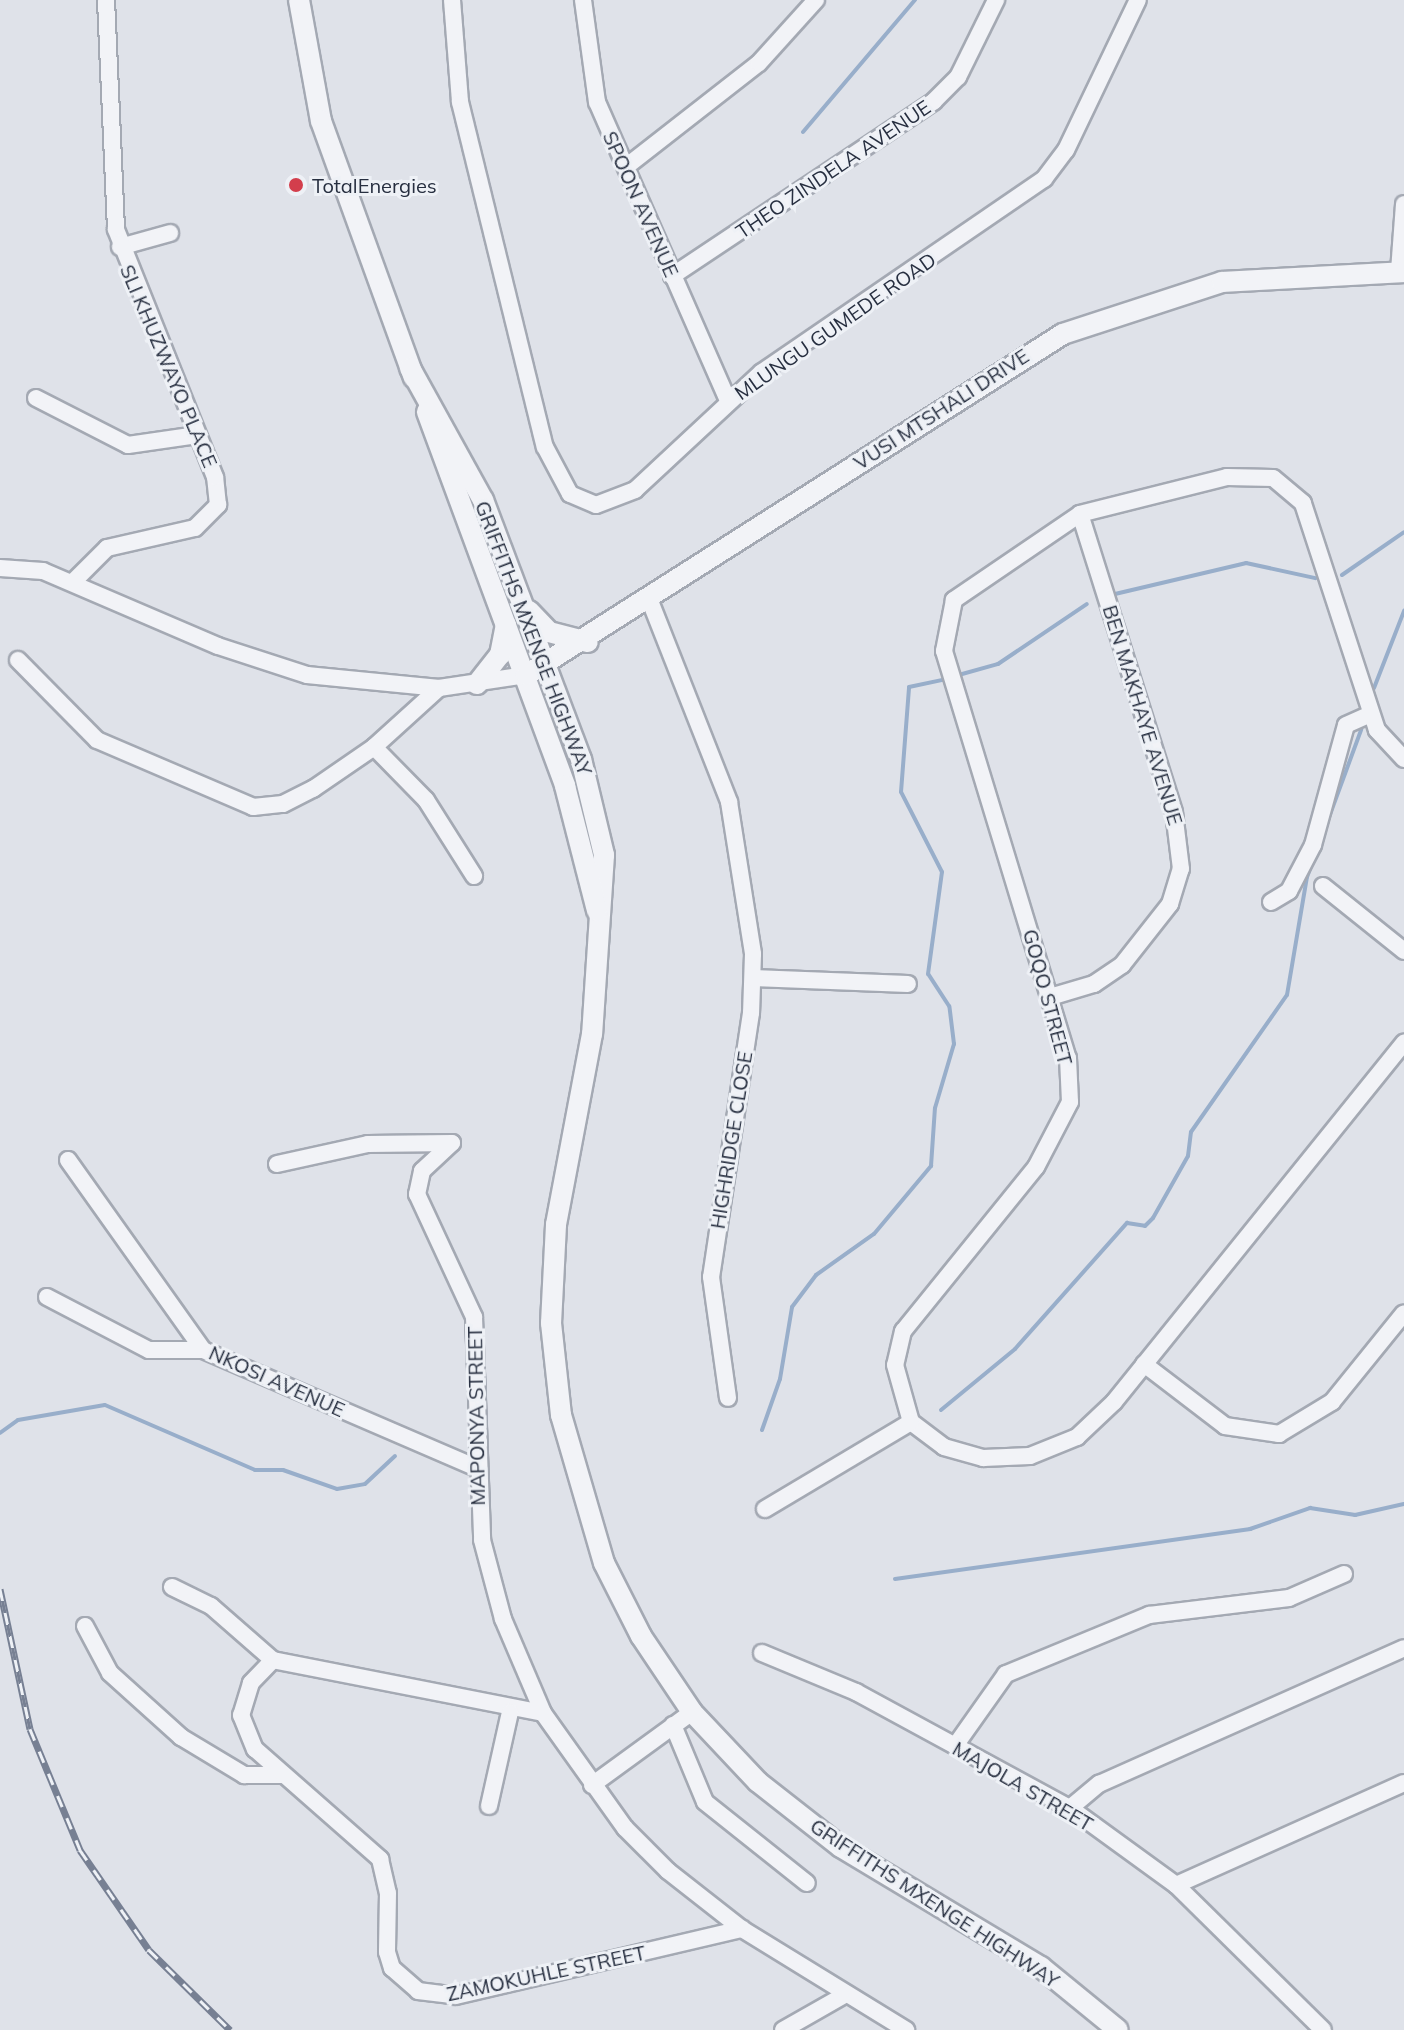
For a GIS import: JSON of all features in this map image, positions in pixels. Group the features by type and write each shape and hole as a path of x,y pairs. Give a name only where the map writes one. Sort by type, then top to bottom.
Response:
{"street":[{"name":"SLI KHUZWAYO PLACE","path":"73,582 107,548 179,534 213,515 219,492 120,247 112,203 112,55 106,0"},
{"name":"GRIFFITHS MXENGE HIGHWAY","path":"299,0 321,121 526,675 580,831 600,923"},
{"name":"MLUNGU GUMEDE ROAD","path":"452,0 460,102 559,481 582,502 622,498 728,401 1044,179 1066,150 1138,0"},
{"name":"SPOON AVENUE","path":"583,0 597,102 728,401"},
{"path":"627,166 759,63 816,0"},
{"name":"THEO ZINDELA AVENUE","path":"672,276 934,101 958,77 996,0"},
{"path":"1402,272 1404,204"},
{"path":"120,247 170,233"},
{"name":"VUSI MTSHALI DRIVE","path":"526,675 588,642 1002,367 1063,334 1222,282 1402,272"},
{"name":"GRIFFITHS MXENGE HIGHWAY","path":"410,368 458,445 546,667 598,823 606,887 600,923 592,1034 556,1225 554,1363 572,1465 604,1563 641,1636 692,1712 758,1782 818,1831 1019,1953 1118,2030"},
{"path":"36,398 128,445 197,435"},
{"name":"GOQO STREET","path":"911,1422 895,1365 903,1331 1036,1167 1066,1115 1068,1058 950,678 943,633 965,587 1080,514 1242,475 1288,485 1310,519 1371,714 1404,759"},
{"name":"BEN MAKHAYE AVENUE","path":"1050,997 1094,984 1122,965 1170,904 1181,869 1174,812 1080,514"},
{"path":"0,568 73,582 281,669 439,688 526,675"},
{"path":"515,587 549,632 588,642"},
{"name":"HIGHRIDGE CLOSE","path":"650,601 729,802 753,978 711,1277 728,1398"},
{"path":"477,684 500,655 506,622"},
{"path":"18,660 97,740 238,804 283,804 374,747 439,688"},
{"path":"1271,902 1289,891 1313,845 1346,725 1371,714"},
{"path":"374,747 426,800 474,876"},
{"path":"1323,886 1404,951"},
{"path":"753,978 908,984"},
{"path":"765,1509 911,1422 965,1455 1030,1456 1077,1437 1144,1364 1404,1042"},
{"name":"MAPONYA STREET","path":"277,1164 368,1144 452,1143 422,1171 417,1194 474,1317 475,1467 489,1573 543,1713 592,1785 668,1871 742,1929 906,2030"},
{"name":"NKOSI AVENUE","path":"68,1160 203,1350 475,1467"},
{"path":"47,1297 149,1350 203,1350"},
{"path":"1144,1364 1225,1426 1279,1434 1332,1402 1404,1313"},
{"path":"955,1746 996,1684 1044,1657 1149,1615 1289,1598 1344,1574"},
{"path":"172,1587 211,1606 273,1660 510,1712 543,1713"},
{"path":"85,1626 110,1673 181,1737 244,1775 282,1775"},
{"path":"1070,1808 1099,1784 1404,1648"},
{"name":"MAJOLA STREET","path":"762,1653 955,1746 1070,1808 1176,1885 1323,2030"},
{"name":"ZAMOKUHLE STREET","path":"273,1660 251,1683 241,1715 255,1749 380,1859 392,1968 428,1995 485,1991 742,1929"},
{"path":"489,1806 510,1712"},
{"path":"592,1785 692,1712"},
{"path":"673,1725 705,1802 807,1883"},
{"path":"1176,1885 1404,1783"},
{"path":"783,2030 846,1994"}],"waterway":[{"path":"803,132 915,0"},
{"path":"1342,575 1404,532"},
{"path":"1115,594 1246,563 1315,578"},
{"path":"955,676 998,664 1087,604"},
{"path":"1374,688 1404,611"},
{"path":"762,1430 780,1379 792,1307 816,1275 874,1234 931,1166 935,1108 954,1044 949,1006 928,974 942,872 901,792 909,687 946,679"},
{"path":"941,1410 1015,1349 1127,1223 1145,1226 1153,1218 1188,1156 1191,1132 1287,995 1307,877 1361,730"},
{"path":"0,1433 18,1420 105,1405 255,1470 283,1470 337,1489 365,1484 395,1456"},
{"path":"895,1579 1250,1529 1310,1508 1355,1515 1404,1504"}],"railway":[{"path":"0,1589 30,1729 80,1850 149,1950 230,2030"}],"place":[{"name":"TotalEnergies","path":"296,185"}]}
